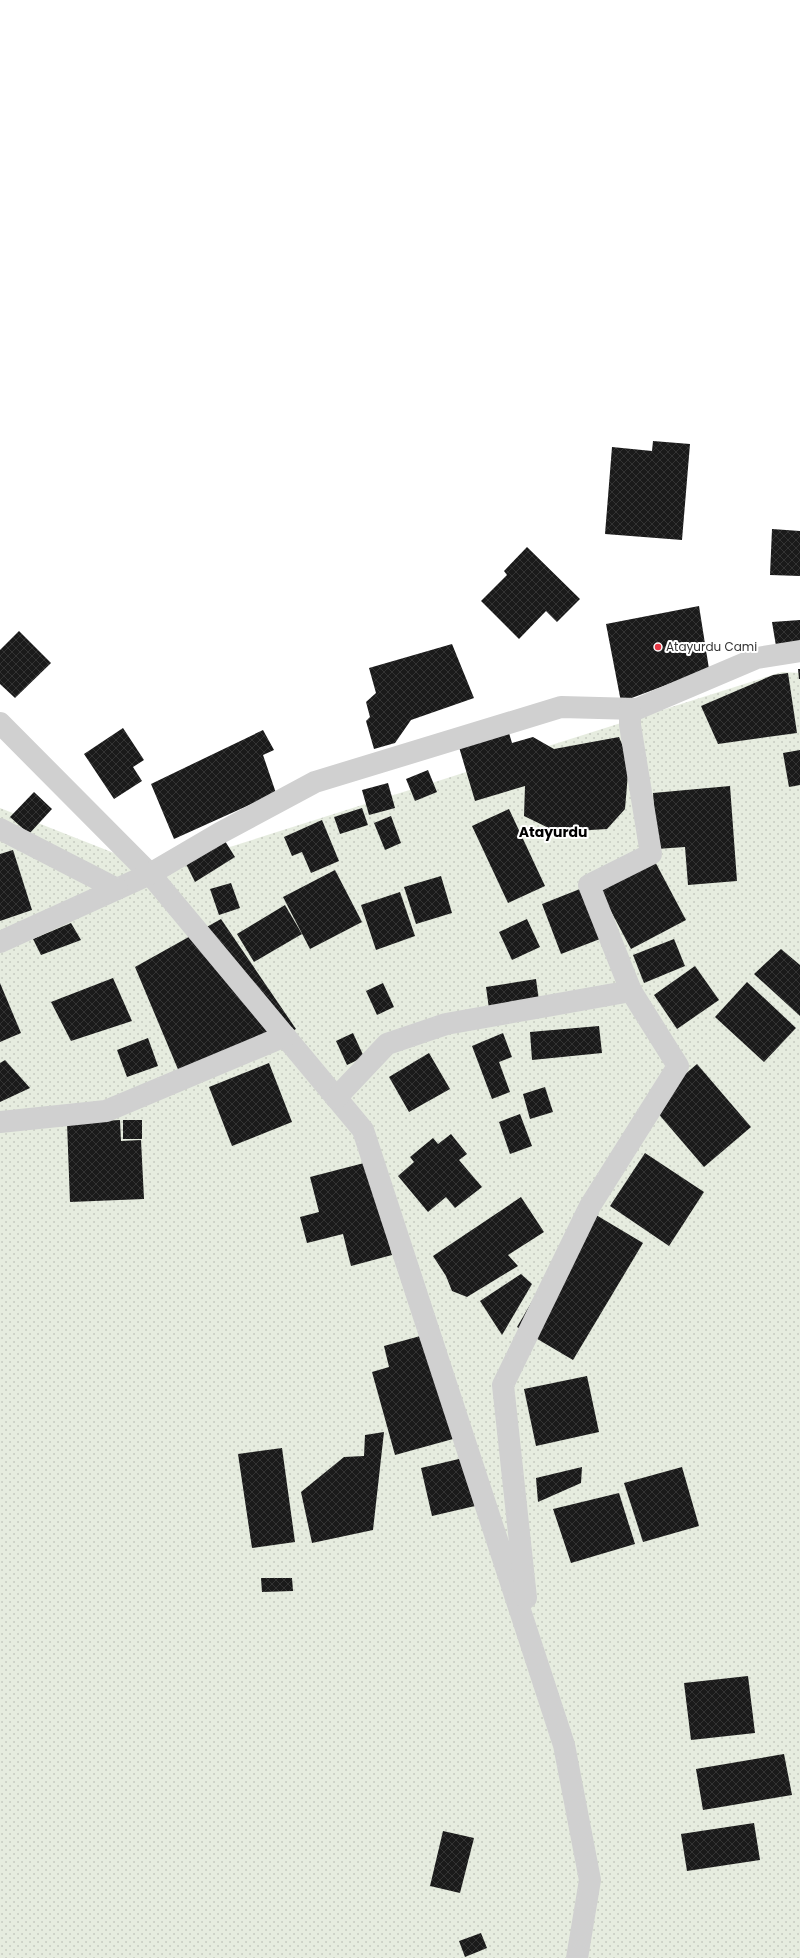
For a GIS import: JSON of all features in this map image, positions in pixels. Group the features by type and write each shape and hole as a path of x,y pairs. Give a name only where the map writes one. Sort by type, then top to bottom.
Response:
{"street":[{"path":"0,942 150,874 220,833 315,782 560,707 637,709 757,658 800,651"},
{"path":"530,1641 503,1385 590,1206 678,1066 631,991 589,885 651,854 630,725 630,709"},
{"path":"0,723 150,874 363,1130 564,1745 590,1880 577,1958"},
{"path":"0,829 117,889"},
{"path":"336,1098 387,1044 446,1024 631,991"},
{"path":"0,1122 106,1112 285,1036"}],"shaded area":[{"path":"782,672 800,673 800,1958 0,1958 0,808 157,870"}],"building":[{"path":"653,441 690,444 682,540 605,534 612,447 652,451"},
{"path":"772,529 800,531 800,576 770,575"},
{"path":"527,547 580,599 557,622 546,611 519,639 481,601 507,575 504,571"},
{"name":"Atayurdu Cami","path":"699,606 709,669 621,702 606,624"},
{"path":"800,620 800,649 777,652 772,622"},
{"path":"19,631 51,663 15,698 0,684 0,650"},
{"path":"452,644 474,698 411,720 395,743 374,749 366,721 370,717 366,702 376,693 369,668"},
{"path":"798,669 800,669 800,679 799,679"},
{"path":"788,673 797,733 718,744 701,706 773,675"},
{"path":"123,728 144,760 133,767 142,781 114,799 84,754"},
{"path":"263,730 274,750 263,755 276,793 174,839 151,784"},
{"path":"509,733 512,743 533,737 554,749 619,737 629,761 625,809 607,829 557,832 524,816 525,786 475,801 459,747"},
{"path":"800,750 800,785 789,787 783,753"},
{"path":"428,770 437,792 415,801 406,779"},
{"path":"388,783 395,808 369,815 362,790"},
{"path":"730,786 737,881 688,885 685,847 657,849 653,793"},
{"path":"34,792 52,809 29,834 10,817"},
{"path":"362,808 368,825 340,834 334,817"},
{"path":"509,809 545,886 508,903 472,826"},
{"path":"391,816 401,843 385,850 374,823"},
{"path":"322,820 339,861 311,873 302,852 292,856 284,837"},
{"path":"220,833 235,857 195,882 185,862"},
{"path":"13,850 32,910 0,921 0,854"},
{"path":"652,856 686,920 631,949 597,885"},
{"path":"335,870 362,922 310,949 283,897"},
{"path":"441,876 452,913 416,924 404,887"},
{"path":"231,883 240,908 219,915 210,889"},
{"path":"580,889 600,939 561,954 542,904"},
{"path":"400,892 415,936 376,950 361,905"},
{"path":"285,905 302,934 254,962 237,934"},
{"path":"221,919 296,1029 185,1086 135,967"},
{"path":"527,919 540,947 512,960 499,932"},
{"path":"71,923 81,940 41,955 33,939"},
{"path":"674,939 685,966 644,983 633,955"},
{"path":"781,949 800,965 800,1016 754,974"},
{"path":"695,966 719,1000 677,1029 654,995"},
{"path":"113,978 132,1021 71,1041 51,1002"},
{"path":"536,979 541,1016 491,1023 486,987"},
{"path":"747,982 796,1028 764,1062 715,1017"},
{"path":"0,983 21,1033 0,1042"},
{"path":"383,983 394,1007 377,1015 366,991"},
{"path":"599,1026 602,1053 532,1060 530,1032"},
{"path":"353,1033 364,1057 347,1065 336,1041"},
{"path":"503,1033 512,1057 499,1062 510,1092 492,1099 472,1046"},
{"path":"148,1038 158,1066 127,1077 117,1050"},
{"path":"429,1053 450,1089 409,1112 389,1077"},
{"path":"5,1060 30,1088 0,1102 0,1063"},
{"path":"269,1063 292,1122 232,1146 209,1087"},
{"path":"697,1064 751,1127 704,1167 650,1104"},
{"path":"545,1087 553,1112 530,1119 523,1094"},
{"path":"520,1114 532,1146 510,1154 499,1122"},
{"path":"120,1120 121,1141 141,1140 144,1199 70,1202 67,1123"},
{"path":"123,1120 142,1120 142,1139 123,1139"},
{"path":"451,1134 467,1154 459,1160 482,1187 455,1208 446,1197 428,1212 398,1176 414,1162 410,1157 433,1138 438,1144"},
{"path":"645,1153 704,1192 669,1246 610,1206"},
{"path":"368,1162 392,1255 351,1266 343,1234 307,1243 300,1217 319,1212 310,1177"},
{"path":"521,1197 544,1232 508,1255 518,1266 467,1297 452,1291 446,1276 433,1256"},
{"path":"586,1209 643,1243 573,1360 517,1327"},
{"path":"521,1274 532,1284 502,1335 480,1301"},
{"path":"424,1335 453,1439 395,1455 372,1372 389,1367 384,1346"},
{"path":"587,1376 599,1432 536,1446 524,1389"},
{"path":"384,1432 373,1530 312,1543 301,1492 344,1457 364,1456 365,1435"},
{"path":"282,1448 295,1542 252,1548 238,1454"},
{"path":"463,1458 475,1506 432,1516 421,1468"},
{"path":"582,1467 581,1483 538,1502 536,1478"},
{"path":"682,1467 699,1526 643,1542 624,1483"},
{"path":"619,1493 635,1544 571,1563 553,1509"},
{"path":"261,1578 292,1578 293,1591 262,1592"},
{"path":"748,1676 755,1733 691,1740 684,1683"},
{"path":"784,1754 792,1795 703,1810 696,1769"},
{"path":"754,1823 760,1860 687,1871 681,1834"},
{"path":"443,1831 474,1838 460,1893 430,1886"},
{"path":"481,1933 487,1948 465,1957 459,1941"}],"place":[{"name":"Atayurdu Cami","path":"658,647"}],"district":[{"name":"Atayurdu","path":"553,832"}]}
